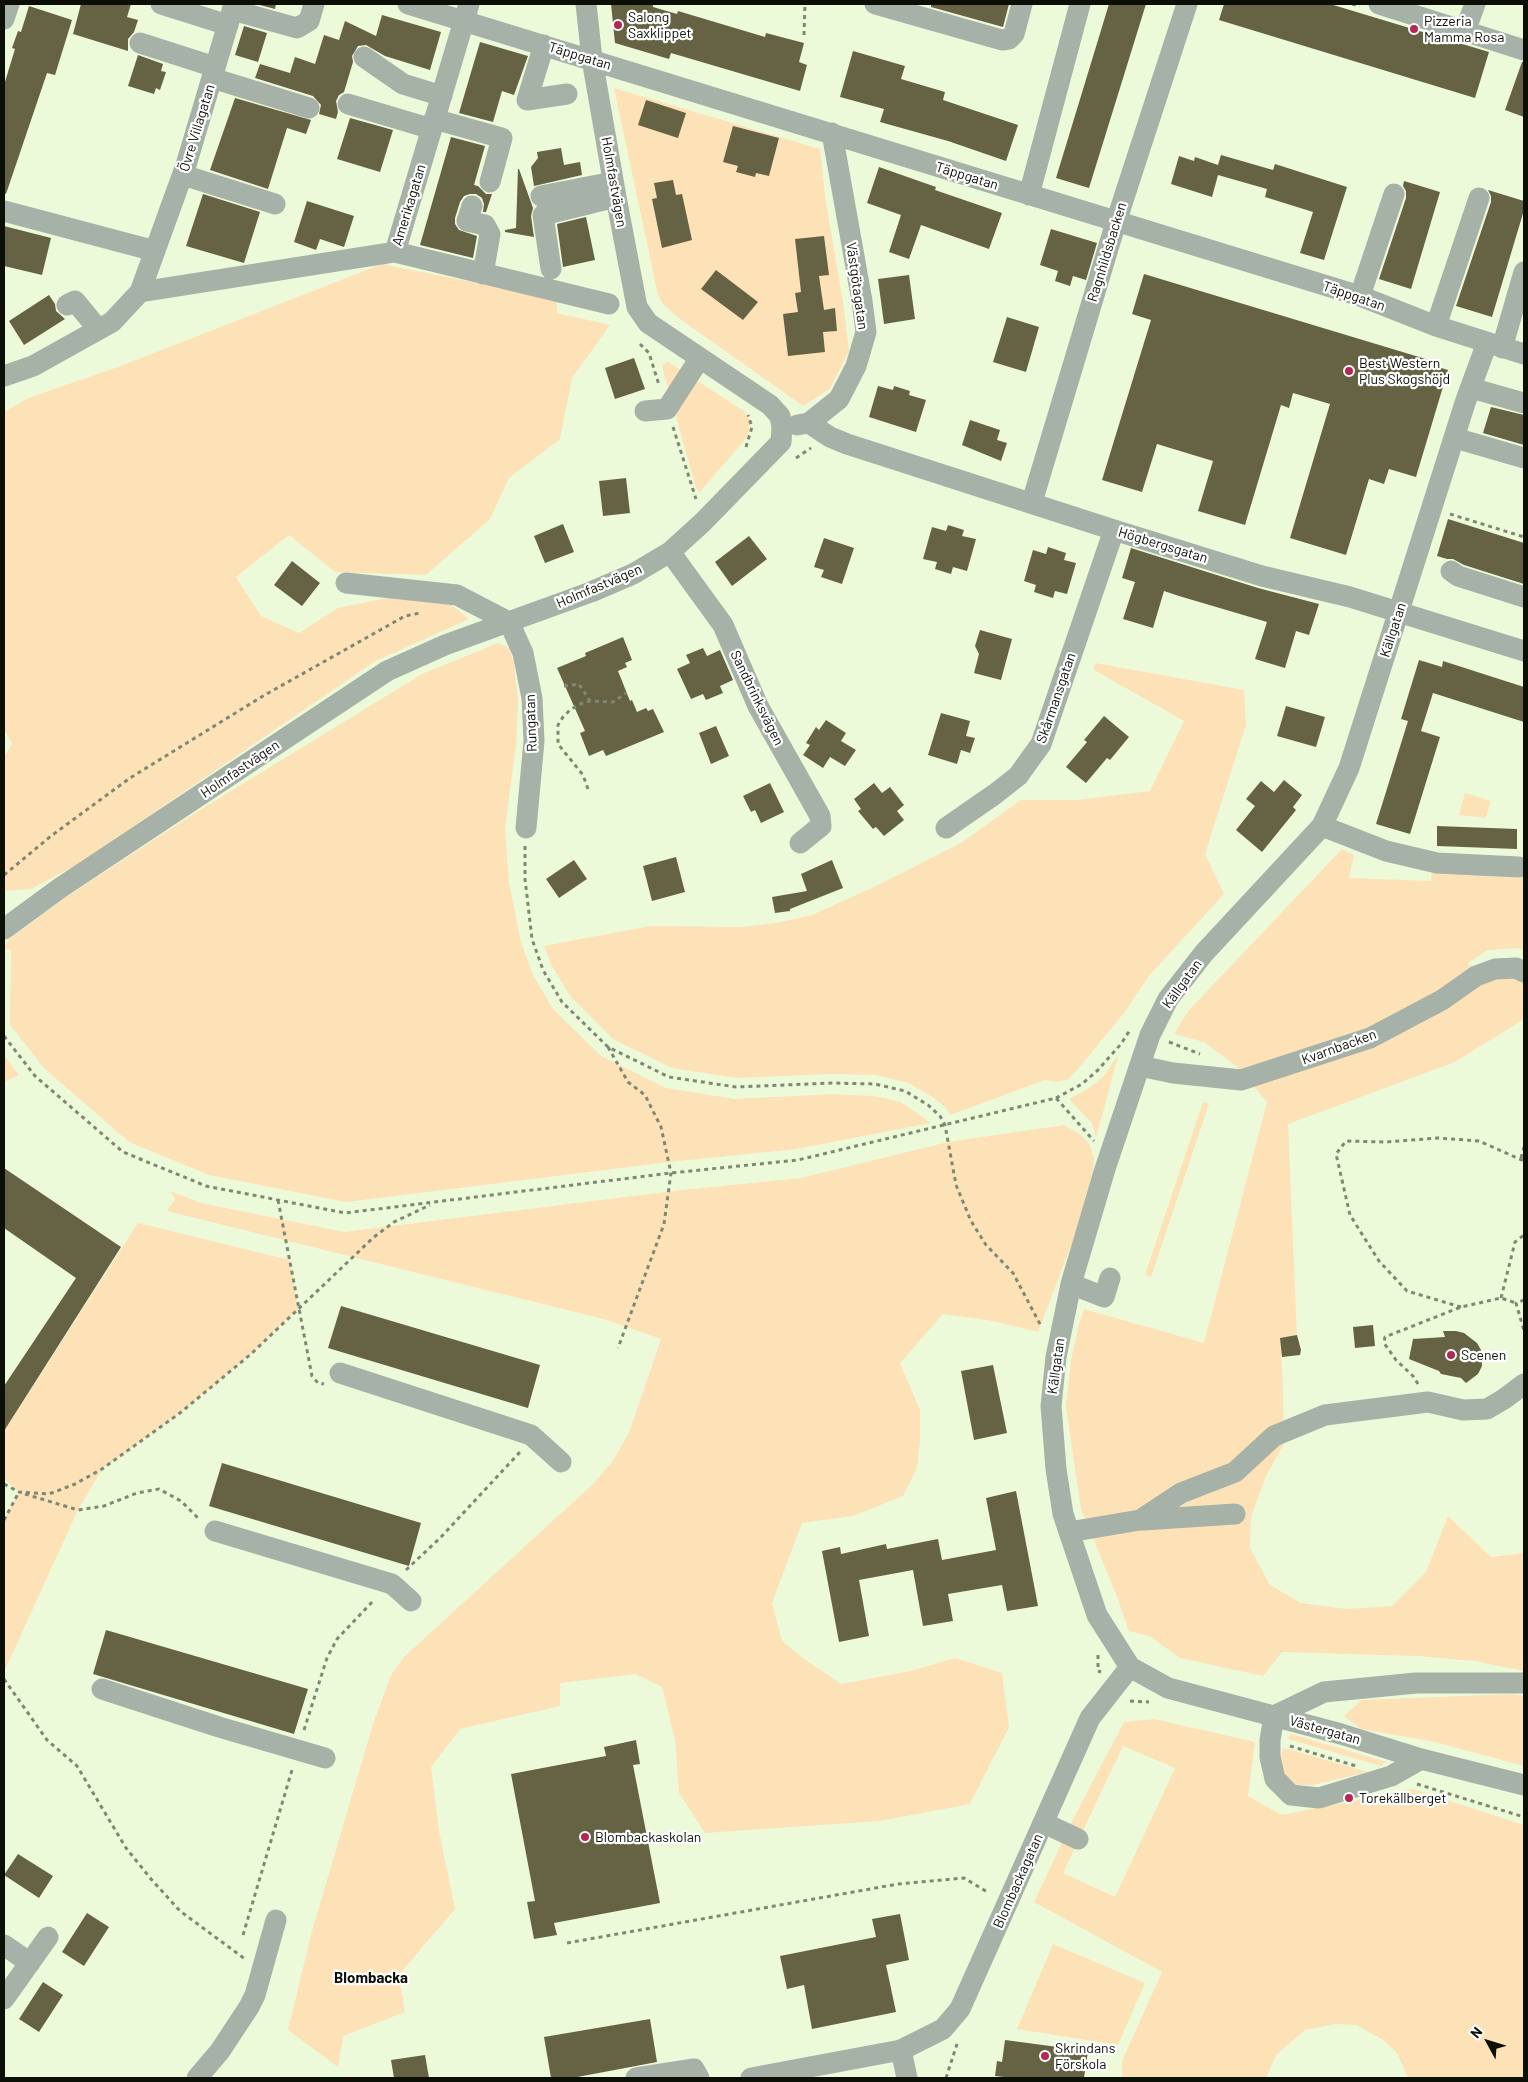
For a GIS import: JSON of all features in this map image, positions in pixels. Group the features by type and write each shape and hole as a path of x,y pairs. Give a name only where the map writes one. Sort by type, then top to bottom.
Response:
{"street":[{"path":"4,19 8,4"},
{"path":"160,4 232,13 296,28 309,21 314,4"},
{"name":"Täppgatan","path":"408,4 467,12 544,45 1360,296 1436,326 1524,354"},
{"name":"Holmfastvägen","path":"4,929 60,888 387,672 445,645 633,574 670,552 702,523 781,442 782,427 780,416 770,405 648,323 637,307 592,60 586,4"},
{"path":"875,4 1002,40 1009,39 1014,34 1022,4"},
{"path":"1029,195 1080,4"},
{"name":"Ragnhildsbacken","path":"1032,502 1116,222 1187,4"},
{"path":"1378,4 1524,50"},
{"path":"1465,31 1475,4"},
{"name":"Amerikagatan","path":"467,12 395,252 610,304"},
{"name":"Övre Villagatan","path":"4,376 33,366 112,322 140,292 183,175 232,13"},
{"path":"140,43 309,108"},
{"path":"544,45 527,100 567,94"},
{"path":"364,58 402,84 442,96"},
{"path":"348,104 502,138 490,182"},
{"name":"Västgötagatan","path":"810,423 839,399 856,366 866,332 832,133"},
{"path":"183,175 275,204"},
{"path":"542,196 614,189"},
{"path":"551,269 543,215 614,189"},
{"path":"1360,296 1394,194"},
{"path":"1436,326 1479,198"},
{"path":"472,206 467,221 485,226 490,234 483,274"},
{"path":"4,211 155,251"},
{"path":"140,292 395,252"},
{"name":"Källgatan","path":"1123,1675 1097,1615 1063,1514 1056,1469 1051,1406 1056,1357 1071,1284 1105,1169 1150,1035 1168,999 1204,953 1322,826 1349,768 1471,388 1494,345 1524,272"},
{"path":"67,304 75,301 98,329"},
{"path":"645,412 667,409 700,358"},
{"path":"1471,388 1524,403"},
{"path":"782,427 810,423"},
{"name":"Högbergsgatan","path":"810,423 830,438 1114,530 1262,576 1350,597 1524,651"},
{"path":"1455,438 1524,458"},
{"name":"Skårmansgatan","path":"946,828 1018,776 1041,744 1114,530"},
{"name":"Sandbrinksvägen","path":"670,552 723,625 758,706 820,816 821,826 800,843"},
{"path":"1451,571 1458,576 1524,597"},
{"path":"346,583 457,596 509,622"},
{"name":"Rungatan","path":"509,622 523,653 532,698 534,741 526,828"},
{"path":"1322,826 1386,851 1437,863 1519,867"},
{"name":"Kvarnbacken","path":"1140,1066 1173,1073 1241,1080 1370,1038 1442,1000 1476,976 1495,969 1516,968 1524,972"},
{"path":"1071,1284 1104,1298 1110,1278"},
{"path":"340,1374 535,1436 561,1462"},
{"path":"1140,1520 1181,1494 1236,1472 1274,1436 1325,1415 1428,1402 1463,1410 1487,1409 1524,1384"},
{"path":"1069,1532 1140,1520 1235,1514"},
{"path":"215,1531 392,1584 411,1601"},
{"name":"Västergatan","path":"1123,1675 1341,1734 1421,1759 1524,1785"},
{"name":"Blombackagatan","path":"751,2078 901,2050 943,2029 960,2009 1090,1718 1123,1675"},
{"path":"1421,1759 1391,1776 1319,1798 1291,1795 1275,1779 1270,1757 1270,1740 1274,1716 1324,1692 1416,1683 1524,1683"},
{"path":"102,1689 219,1727 325,1758"},
{"path":"1044,1823 1078,1839"},
{"path":"197,2078 220,2051 255,1995 276,1920"},
{"path":"4,1999 48,1936"},
{"path":"4,1945 30,1963"},
{"path":"901,2050 907,2078"},
{"path":"636,2078 694,2069 700,2078"}],"path":[{"path":"804,35 805,4"},
{"path":"639,342 649,353 698,506"},
{"path":"649,353 656,354"},
{"path":"743,450 748,444 752,427 747,412"},
{"path":"1433,508 1524,537"},
{"path":"4,875 50,836 130,778 271,692 406,616 422,612"},
{"path":"564,686 579,684 590,701"},
{"path":"588,789 583,775 558,744 557,733 562,717 570,710 590,701 613,702 626,693"},
{"path":"526,828 525,880 532,939 543,970 562,1002 608,1047 628,1082 645,1095 657,1119 665,1142 671,1173 664,1224 618,1348"},
{"path":"4,1036 35,1076 123,1152 206,1186 345,1213 671,1173 798,1160 1056,1098 1082,1084 1098,1070 1121,1044 1128,1029 1150,1035"},
{"path":"608,1047 669,1077 736,1087 832,1083 875,1084 905,1092 928,1105 940,1116 945,1125 956,1185 971,1221 986,1245 1013,1272 1034,1309 1056,1357"},
{"path":"1056,1098 1091,1137 1099,1149 1105,1169"},
{"path":"1461,1307 1407,1290 1379,1261 1350,1216 1336,1154 1346,1142 1386,1142 1438,1138 1479,1141 1522,1160 1524,1148"},
{"path":"278,1200 312,1376 318,1383 330,1385 340,1374"},
{"path":"20,1492 49,1494 75,1484 102,1469 180,1413 250,1354 374,1237 394,1222 435,1203"},
{"path":"1501,1298 1515,1242 1524,1235"},
{"path":"1428,1402 1413,1376 1396,1360 1384,1343 1385,1337 1461,1307 1501,1298 1516,1302 1524,1300"},
{"path":"1516,1302 1524,1331"},
{"path":"243,1935 317,1686 327,1658 337,1640 440,1537 535,1436"},
{"path":"4,1484 20,1492 78,1510 104,1506 137,1493 159,1489 181,1501 215,1531"},
{"path":"4,1520 20,1492"},
{"path":"1097,1650 1098,1671 1123,1675 1121,1701 1140,1700 1154,1702"},
{"path":"4,1679 47,1740 77,1766 126,1848 151,1879 180,1911 247,1960 263,1967"},
{"path":"1270,1740 1524,1817"},
{"path":"567,1943 898,1884 964,1878 996,1896 1009,1897"},
{"path":"946,2078 960,2037"}],"shaded area":[{"path":"614,88 820,149 826,203 843,302 849,351 830,389 803,406 680,319 662,303 658,295"},
{"path":"382,264 557,299 557,313 610,325 572,378 560,439 509,478 490,519 426,575 335,572 289,535 236,577 261,616 299,633 338,608 405,594 447,601 469,619 374,662 80,863 31,889 4,891 4,757 12,744 4,729 4,412 28,398 118,367"},
{"path":"667,361 745,412 750,422 748,436 700,492 696,488 662,366"},
{"path":"498,643 509,648 514,663 518,700 516,745 505,829 509,882 521,942 533,975 553,1009 601,1056 666,1088 735,1099 832,1094 873,1096 901,1102 931,1123 796,1149 670,1162 346,1202 209,1175 129,1142 44,1068 10,1025 11,949 4,949 9,939 66,897 195,813 422,674"},
{"path":"1095,663 1244,690 1246,725 1205,854 1224,894 1148,977 1124,1013 1067,1080 1055,1082 1045,1080 950,1115 948,1110 934,1098 909,1083 876,1075 832,1074 737,1078 672,1068 613,1039 570,996 552,966 544,946 651,926 741,927 776,923 812,915 876,886 961,843 1021,800 1077,800 1150,791 1184,721 1094,670"},
{"path":"1465,793 1491,801 1486,818 1459,815"},
{"path":"1342,849 1354,855 1349,878 1431,881 1432,871 1524,878 1524,951 1518,948 1488,950 1468,963 1476,973 1524,978 1524,1019 1455,1062 1288,1124 1297,1335 1280,1339 1284,1444 1266,1476 1251,1517 1250,1548 1270,1585 1301,1603 1346,1609 1392,1606 1426,1572 1448,1516 1491,1557 1524,1553 1524,1671 1474,1661 1418,1656 1282,1652 1263,1676 1180,1658 1149,1636 1129,1631 1081,1509 1066,1407 1071,1360 1084,1309 1204,1343 1267,1102 1236,1066 1204,1042 1174,1034 1189,1010"},
{"path":"1119,1053 1096,1138 1092,1123 1069,1099 1089,1088 1103,1077"},
{"path":"4,1055 19,1075 4,1082"},
{"path":"1203,1102 1209,1104 1151,1277 1145,1275"},
{"path":"1064,1125 1080,1134 1089,1143 1094,1157 1093,1188 1038,1332 993,1321 943,1314 900,1363 920,1410 920,1440 917,1468 903,1496 853,1516 802,1523 772,1603 782,1641 804,1659 841,1684 911,1671 955,1658 1002,1673 1009,1727 970,1804 880,1821 705,1833 679,1793 675,1740 662,1687 636,1674 560,1683 560,1706 460,1729 431,1767 439,1831 455,1909 399,1975 405,2012 343,2036 338,2067 288,2030 312,1931 373,1724 391,1675 404,1657 593,1484 612,1462 629,1433 661,1339 607,1320 167,1211 175,1199 170,1191 201,1203 344,1232 673,1191 801,1178 948,1142"},
{"path":"138,1223 290,1260 298,1309 251,1354 180,1413 102,1469 78,1510 4,1672 4,1520 19,1492 4,1479 4,1431"},
{"path":"1512,1694 1524,1696 1524,1766 1435,1742 1361,1729 1344,1716 1362,1700"},
{"path":"1154,1719 1255,1742 1248,1796 1282,1815 1413,1789 1524,1825 1524,2078 1408,2078 1397,2053 1383,2040 1356,2025 1335,2024 1305,2030 1276,2055 1266,2078 1122,2078 1122,2061 1162,1972 1034,1902 1073,1819 1124,1722","holes":["1123,1746 1175,1768 1115,1897 1063,1873"]},
{"path":"1291,1734 1387,1762 1381,1766 1288,1739"},
{"path":"1284,1748 1368,1772 1313,1785 1297,1785 1286,1776 1281,1768 1279,1758"},
{"path":"1053,1944 1145,1983 1118,2045 1017,2029"}],"building":[{"path":"81,4 131,4 127,17 138,20 134,32 128,39 128,51 73,34"},
{"path":"256,4 276,4 275,9"},
{"path":"611,4 653,4 653,7 677,14 678,11 765,37 766,33 804,43 799,62 807,65 800,91 671,53 669,59 615,43"},
{"path":"931,4 1009,4 1003,27 931,7"},
{"path":"1109,4 1146,4 1089,188 1056,178"},
{"path":"1224,4 1330,4 1489,52 1475,98 1219,20"},
{"path":"29,6 72,20 55,75 47,73 6,194 4,193 4,85 15,49 12,48 18,31 21,32"},
{"path":"382,15 441,32 430,70 385,56 366,45 358,46 352,56 353,62 344,92 339,95 336,101 338,112 336,119 319,114 321,105 313,96 255,78 260,64 290,73 295,57 315,64 324,35 339,40 345,21 376,36"},
{"path":"244,26 267,33 258,62 235,55"},
{"path":"480,42 528,56 514,95 502,91 493,122 459,113"},
{"path":"853,51 905,66 901,79 945,92 943,100 1018,125 1006,161 948,141 880,122 884,109 840,97"},
{"path":"138,55 163,64 161,71 166,72 160,90 156,88 154,94 128,86"},
{"path":"1522,62 1524,62 1524,117 1505,110"},
{"path":"235,98 311,120 306,134 287,128 268,189 210,170"},
{"path":"646,100 686,113 678,138 638,125"},
{"path":"350,118 393,130 380,172 337,159"},
{"path":"733,126 779,138 769,176 756,173 755,177 736,172 738,166 723,162"},
{"path":"451,137 485,146 474,185 478,186 486,194 492,194 486,212 483,212 484,204 482,198 476,194 470,194 464,196 460,202 455,218 455,224 459,230 477,236 473,258 420,245"},
{"path":"561,148 564,165 580,162 582,175 534,186 531,167 538,158 537,152"},
{"path":"1221,155 1273,170 1275,164 1347,187 1324,260 1300,253 1313,212 1265,197 1267,189 1218,175 1212,197 1171,184 1179,156 1194,161 1195,157 1218,165"},
{"path":"879,167 936,187 935,190 1002,213 989,249 921,225 909,259 889,252 901,215 867,203"},
{"path":"518,169 533,208 531,216 534,237 505,232 505,230 516,228"},
{"path":"673,180 676,195 682,194 692,240 662,248 652,199 657,198 654,183"},
{"path":"1404,181 1440,192 1411,289 1379,279 1406,198 1406,191 1403,186"},
{"path":"1488,190 1524,201 1524,210 1492,317 1456,306 1491,202"},
{"path":"203,194 260,212 244,263 186,246"},
{"path":"307,201 354,216 344,247 320,239 316,250 294,242"},
{"path":"586,217 595,260 563,267 557,224"},
{"path":"4,226 51,238 42,275 4,266"},
{"path":"1051,229 1097,243 1086,280 1073,276 1070,286 1055,281 1058,271 1040,265"},
{"path":"824,236 829,275 819,276 824,310 835,308 837,331 823,332 825,352 788,356 783,314 798,312 795,293 801,292 795,239"},
{"path":"716,270 758,302 743,320 701,289"},
{"path":"1144,274 1439,363 1438,367 1448,370 1416,477 1389,469 1384,484 1369,479 1346,555 1290,538 1330,404 1293,393 1289,408 1281,405 1245,525 1198,511 1213,461 1157,444 1142,492 1102,480 1151,320 1132,314"},
{"path":"909,275 915,319 884,324 878,279"},
{"path":"49,295 55,304 56,311 65,319 24,345 9,321"},
{"path":"1007,317 1039,327 1026,372 993,362"},
{"path":"634,358 645,389 615,399 605,368"},
{"path":"878,386 893,390 894,386 910,391 909,395 926,400 916,432 869,417"},
{"path":"1491,407 1524,415 1524,445 1483,433"},
{"path":"970,420 1000,430 997,440 1007,443 1001,461 962,445"},
{"path":"626,478 630,513 603,516 599,481"},
{"path":"1448,519 1524,543 1524,584 1464,565 1453,559 1437,556"},
{"path":"563,524 574,552 545,563 534,536"},
{"path":"948,525 964,530 962,536 976,539 967,571 953,567 951,574 935,569 937,562 923,559 932,527 946,531"},
{"path":"749,536 767,559 732,586 715,562"},
{"path":"824,538 854,548 842,584 821,577 824,570 814,567"},
{"path":"1048,547 1066,553 1064,560 1076,563 1067,594 1055,591 1053,598 1034,592 1036,585 1024,581 1033,550 1046,554"},
{"path":"1131,548 1258,588 1319,604 1309,635 1296,631 1285,668 1255,659 1267,622 1164,591 1153,628 1123,619 1135,582 1122,578"},
{"path":"292,561 320,583 302,606 274,585"},
{"path":"980,630 1012,639 1001,680 974,673 979,654 975,646"},
{"path":"623,637 632,660 625,663 627,667 618,671 630,701 632,700 637,712 646,708 648,711 653,709 664,732 606,756 603,750 589,756 580,733 585,731 557,668 586,656 585,653"},
{"path":"703,648 707,656 720,650 733,680 720,686 723,693 706,700 703,694 691,699 677,669 690,663 686,655"},
{"path":"1419,660 1442,667 1443,661 1524,687 1524,722 1433,693 1421,731 1440,737 1410,834 1376,824 1408,721 1401,719"},
{"path":"1286,706 1325,717 1316,747 1277,736"},
{"path":"941,713 970,721 966,736 975,738 970,753 961,750 957,764 928,755"},
{"path":"1104,716 1129,737 1110,760 1107,758 1086,783 1066,767 1087,742 1084,740"},
{"path":"826,720 846,733 841,741 856,750 845,766 830,757 823,768 803,755 810,745 806,743 816,727 819,730"},
{"path":"716,726 729,756 711,764 699,733"},
{"path":"1284,780 1302,795 1293,807 1296,810 1262,852 1236,830 1255,806 1246,799 1261,781 1274,792"},
{"path":"770,783 784,812 761,823 755,810 751,812 743,796"},
{"path":"874,783 882,793 890,787 904,805 897,811 904,820 884,836 876,827 873,829 858,811 861,809 854,799"},
{"path":"1437,826 1517,829 1517,849 1437,846"},
{"path":"676,857 685,892 652,901 643,866"},
{"path":"574,860 587,879 559,898 546,879"},
{"path":"832,860 843,888 790,909 790,911 775,913 772,897 807,891 801,874"},
{"path":"4,1168 121,1247 4,1431 4,1386 76,1278 4,1228"},
{"path":"341,1306 540,1365 528,1408 328,1348"},
{"path":"1373,1325 1375,1346 1355,1348 1353,1327"},
{"path":"1443,1331 1464,1333 1477,1343 1481,1350 1482,1366 1478,1374 1466,1383 1461,1378 1441,1374 1439,1371 1409,1359 1413,1339 1445,1337"},
{"path":"1297,1335 1301,1350 1300,1355 1282,1357 1280,1338"},
{"path":"993,1365 1007,1433 974,1440 961,1371"},
{"path":"222,1463 421,1523 409,1566 209,1506"},
{"path":"1016,1491 1038,1606 1007,1611 1002,1585 948,1594 953,1621 923,1626 913,1570 859,1580 869,1636 839,1642 822,1551 840,1547 841,1554 886,1544 887,1549 938,1539 942,1560 996,1550 986,1498"},
{"path":"106,1630 308,1689 294,1734 93,1674"},
{"name":"Blombackaskolan","path":"636,1740 640,1764 633,1765 660,1903 554,1923 557,1935 534,1939 527,1902 535,1901 511,1774 606,1756 604,1747"},
{"path":"18,1854 53,1876 39,1898 4,1875"},
{"path":"87,1913 109,1927 84,1966 62,1952"},
{"path":"900,1914 909,1960 886,1965 896,2012 812,2029 804,1985 787,1989 780,1956 876,1937 872,1919"},
{"path":"43,1982 63,1995 39,2032 19,2019"},
{"path":"650,2019 657,2062 572,2078 551,2078 544,2037"},
{"name":"Skrindans Förskola","path":"1005,2040 1088,2051 1084,2078 1012,2078 995,2076 997,2061 1002,2062"},
{"path":"425,2055 429,2078 394,2078 391,2060"}],"place":[{"name":"Salong Saxklippet","path":"618,25"},
{"name":"Pizzeria Mamma Rosa","path":"1414,29"},
{"name":"Best Western Plus Skogshöjd","path":"1349,371"},
{"name":"Scenen","path":"1451,1355"},
{"name":"Torekällberget","path":"1349,1798"},
{"name":"Blombackaskolan","path":"585,1837"},
{"name":"Skrindans Förskola","path":"1045,2056"}],"district":[{"name":"Blombacka","path":"371,1978"}]}
